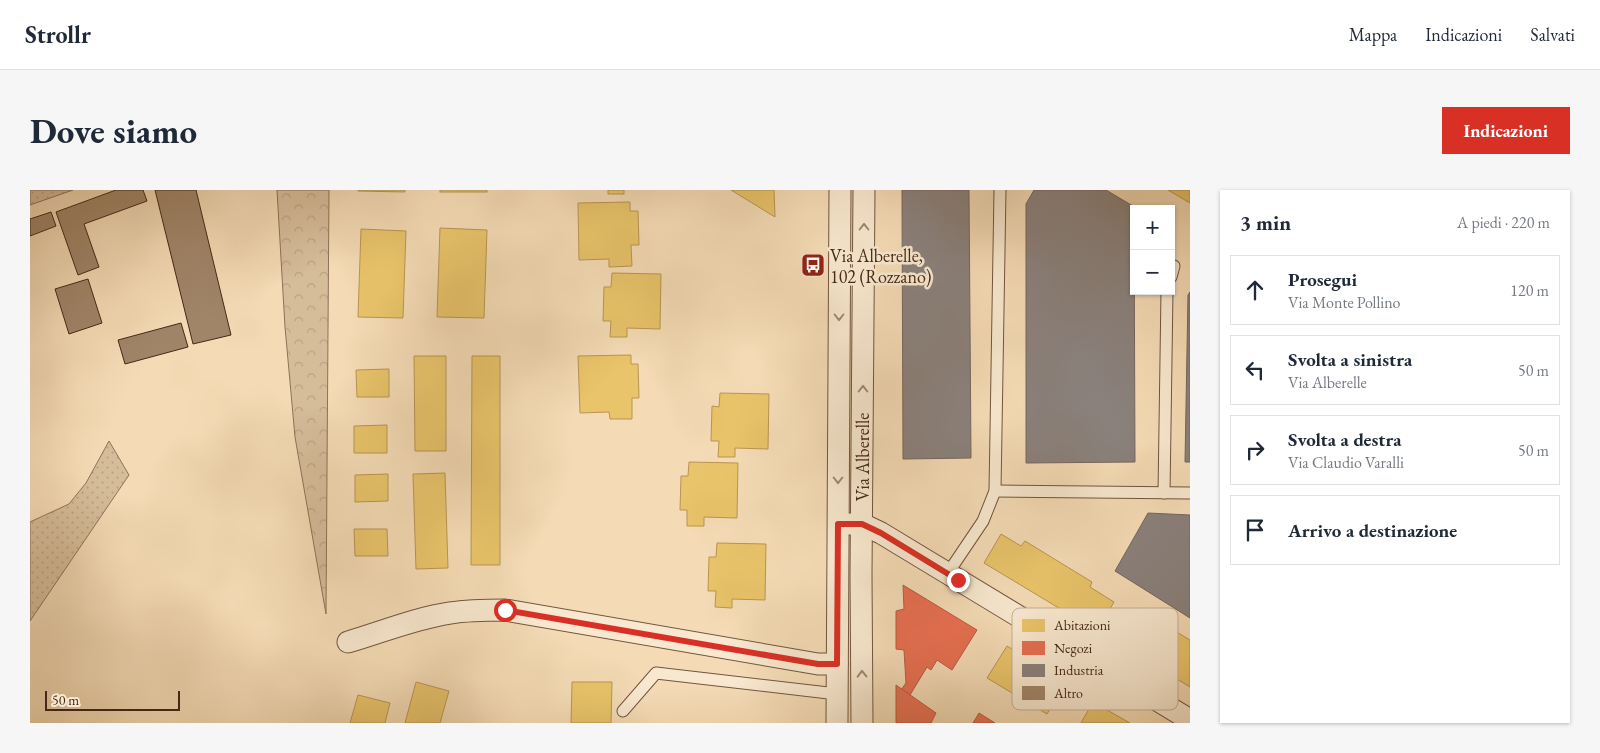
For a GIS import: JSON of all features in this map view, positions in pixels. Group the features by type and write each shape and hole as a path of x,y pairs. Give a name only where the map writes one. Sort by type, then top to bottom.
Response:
{"street":[{"name":"Via Alberelle","path":"837,723 840,190"},
{"name":"Via Alberelle","path":"862,723 861,574 864,190"},
{"path":"838,524 862,524 881,533 1012,612"},
{"path":"348,642 424,618 478,610 505,610 818,664 837,664"},
{"path":"1174,710 1190,720"}],"lane":[{"path":"948,573 983,521 995,491 1000,190"},
{"path":"1164,493 1167,295"},
{"path":"995,491 1190,493"},
{"path":"623,711 656,673 837,694"}],"green space":[{"path":"30,190 73,190 30,205"},
{"path":"277,190 329,190 326,614 295,437 285,327"},
{"path":"109,441 129,475 30,621 30,522 69,504 86,483"}],"building: Abitazioni":[{"path":"405,190 405,192 358,191"},
{"path":"440,190 487,190 487,192 440,192"},
{"path":"608,190 624,190 624,194 608,194"},
{"path":"731,190 774,190 775,217"},
{"path":"1168,190 1190,190 1190,203"},
{"path":"630,202 630,211 638,211 639,245 631,245 632,266 609,267 609,259 579,260 578,203"},
{"path":"440,228 487,230 484,318 437,317"},
{"path":"361,229 406,231 403,318 358,317"},
{"path":"612,273 661,274 660,329 627,328 627,337 610,337 611,321 603,321 604,287 611,287"},
{"path":"631,355 631,364 638,364 639,398 632,398 632,419 610,419 609,412 580,413 578,356"},
{"path":"414,356 446,356 446,451 415,451"},
{"path":"472,356 500,356 500,565 471,565"},
{"path":"389,369 389,397 357,397 356,370"},
{"path":"720,393 769,394 768,449 735,448 735,457 718,457 719,441 711,441 712,406 719,407"},
{"path":"387,425 387,453 354,453 354,426"},
{"path":"689,462 738,463 737,518 704,517 704,526 687,526 687,510 680,510 681,476 688,476"},
{"path":"445,473 448,568 416,569 413,474"},
{"path":"388,474 388,501 355,502 355,475"},
{"path":"354,529 387,529 388,556 355,556"},
{"path":"1001,534 1021,546 1025,541 1092,582 1090,587 1114,602 1110,608 1059,608 984,563"},
{"path":"717,543 766,544 765,600 732,599 732,608 715,607 716,591 708,591 709,557 716,557"},
{"path":"1178,633 1190,640 1190,687 1178,680"},
{"path":"1007,646 1012,649 1012,693 987,678"},
{"path":"416,682 449,691 440,723 405,723"},
{"path":"572,682 612,682 611,723 571,723"},
{"path":"358,695 390,703 385,723 350,723"},
{"path":"1040,710 1049,710 1047,714"},
{"path":"1088,710 1107,710 1130,723 1081,723"}],"building: Negozi":[{"path":"903,585 977,630 952,670 937,660 931,670 927,667 910,695 901,690 906,683 904,650 896,649 896,611 904,609"},
{"path":"896,685 936,713 931,723 896,723"},
{"path":"979,713 995,723 973,723"}],"building: Industria":[{"path":"902,190 969,190 971,458 903,459"},
{"path":"1034,190 1106,190 1131,205 1130,295 1134,295 1135,462 1026,463 1026,204"},
{"path":"1190,292 1190,462 1185,462 1188,295"},
{"path":"1148,513 1190,515 1190,618 1178,610 1178,608 1174,608 1115,571"}],"building: Altro":[{"path":"116,190 143,190 147,201 84,224 99,267 78,275 56,212"},
{"path":"155,190 196,190 231,335 193,344"},
{"path":"51,212 56,226 30,236 30,219"},
{"path":"88,279 102,323 69,334 55,289"},
{"path":"181,323 188,347 125,364 118,340"}],"place":[{"name":"Via Alberelle, 102 (Rozzano)","path":"813,265"}],"route":[{"path":"505,610 818,664 837,664 838,524 862,524 881,533 958,580"}]}
